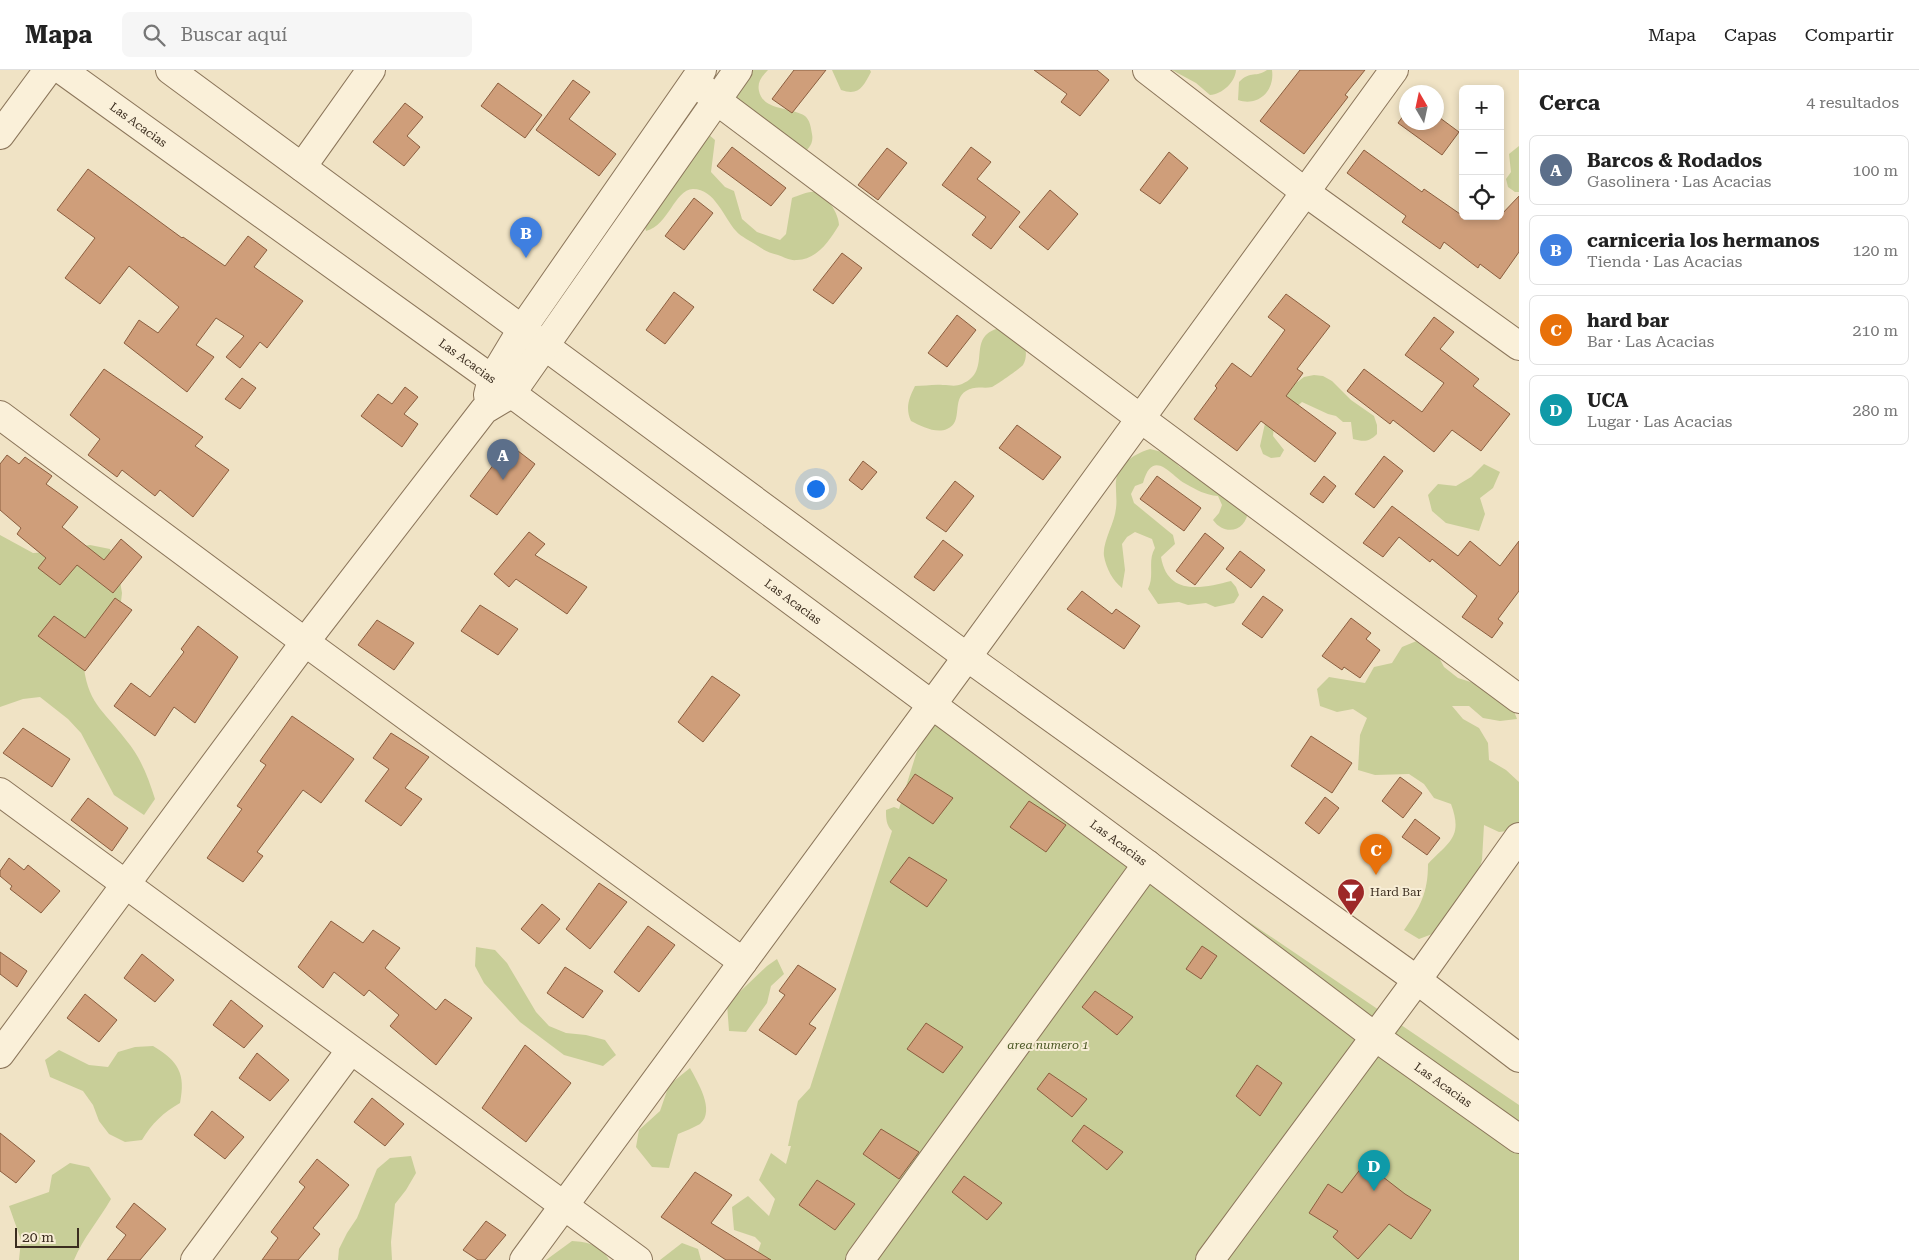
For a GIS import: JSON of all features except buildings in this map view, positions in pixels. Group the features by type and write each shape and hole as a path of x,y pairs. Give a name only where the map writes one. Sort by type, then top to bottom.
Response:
{"street":[{"path":"0,135 48,70"},
{"name":"Las Acacias","path":"62,70 501,387 1147,864 1374,1036 1519,1139"},
{"path":"170,70 967,657 1417,980 1519,1058"},
{"path":"302,167 371,70"},
{"path":"0,1054 305,642 501,387 546,346 738,70"},
{"path":"1147,70 1305,192 1519,346"},
{"path":"524,1260 932,706 1394,70"},
{"path":"501,387 522,329 699,75 716,100 1519,699"},
{"path":"0,415 305,642 743,962"},
{"path":"0,792 638,1260"},
{"path":"1210,1260 1417,980 1519,837"},
{"path":"860,1260 1147,864"},
{"path":"195,1260 350,1050"}],"green space":[{"path":"746,70 768,70 759,82 759,91 766,102 778,108 799,113 808,120 812,141 808,149 800,156 734,96"},
{"path":"832,70 870,70 871,72 860,89 847,92 841,90"},
{"path":"1172,70 1236,70 1233,79 1227,87 1210,95 1196,83"},
{"path":"1267,70 1272,70 1272,78 1271,85 1264,96 1252,101 1238,100 1239,82 1247,76 1260,74"},
{"path":"708,134 715,140 711,172 725,187 734,191 742,219 757,232 780,240 786,234 792,198 815,192 828,200 835,210 839,225 817,253 797,260 768,252 738,233 713,199 701,190 693,189 686,191 654,228 646,231 644,222"},
{"path":"1519,146 1519,192 1515,192 1508,187 1506,179 1511,172 1509,154"},
{"path":"1004,327 1025,346 1026,358 1023,365 992,387 969,389 966,391 959,400 955,421 947,429 933,430 911,421 908,412 909,403 915,386 957,385 972,378 977,370 984,337 991,331"},
{"path":"1323,376 1332,381 1351,400 1374,416 1377,434 1366,441 1353,439 1351,422 1343,422 1336,416 1302,402 1274,427 1273,436 1284,450 1280,457 1271,458 1263,454 1260,446 1266,419 1296,383 1304,377"},
{"path":"1150,449 1166,453 1180,467 1189,470 1248,507 1245,521 1241,526 1236,529 1224,529 1213,520 1219,513 1222,505 1218,496 1209,495 1186,484 1163,467 1157,465 1147,472 1143,483 1135,486 1131,494 1134,503 1173,535 1175,544 1161,557 1165,570 1171,579 1188,587 1209,586 1231,581 1239,595 1234,603 1215,607 1206,603 1188,605 1179,602 1158,604 1148,589 1155,548 1152,539 1135,532 1127,537 1122,544 1125,570 1122,588 1110,574 1106,565 1104,551 1115,514 1118,472 1131,458"},
{"path":"1484,464 1500,472 1493,488 1480,498 1485,514 1479,531 1446,523 1432,511 1428,495 1438,484 1456,486 1471,477"},
{"path":"0,535 33,553 52,552 90,545 110,549 119,575 122,593 119,619 83,660 88,687 92,696 131,747 147,775 155,799 144,815 114,795 81,733 68,719 40,697 23,699 0,707"},
{"path":"1419,640 1435,650 1444,667 1458,678 1496,690 1510,701 1517,719 1500,721 1483,718 1469,706 1452,706 1463,719 1479,728 1488,743 1489,760 1506,770 1519,782 1519,825 1516,830 1499,832 1484,825 1482,860 1471,894 1435,933 1419,939 1404,930 1425,892 1428,864 1448,844 1455,831 1456,824 1451,804 1434,798 1424,784 1409,774 1375,775 1358,770 1360,735 1367,718 1353,709 1337,712 1320,706 1317,689 1329,677 1365,683 1374,667 1392,663 1402,647"},
{"name":"area numero 1","path":"931,706 1519,1105 1519,1260 755,1260 761,1243 755,1237 734,1230 732,1207 748,1196 769,1216 775,1199 759,1180 771,1153 786,1164 791,1146 788,1146 798,1101 810,1088 892,831 887,824 886,810 894,807 899,809"},
{"path":"476,947 495,950 507,963 536,1012 549,1026 566,1033 586,1035 605,1040 616,1055 603,1066 564,1055 520,1022 484,983 475,966"},
{"path":"777,959 784,974 771,986 767,1003 746,1032 729,1031 727,1004"},
{"path":"153,1046 169,1057 178,1069 181,1076 182,1093 180,1103 158,1119 142,1140 125,1142 109,1134 99,1121 93,1105 83,1091 50,1077 45,1060 59,1050 89,1065 108,1067 118,1052 135,1047"},
{"path":"690,1068 704,1096 706,1112 704,1118 700,1124 678,1134 669,1168 652,1167 636,1147 639,1130 660,1111 669,1085"},
{"path":"411,1156 416,1173 395,1204 391,1242 392,1260 338,1260 339,1249 357,1218 377,1169 390,1158"},
{"path":"70,1163 89,1167 111,1199 74,1260 19,1260 21,1240 9,1206 49,1192 52,1175"},
{"path":"572,1241 594,1245 609,1260 546,1260"},
{"path":"682,1243 698,1249 701,1260 660,1260"}],"place":[{"name":"carniceria los hermanos","path":"526,258"},
{"name":"Barcos & Rodados","path":"503,480"},
{"name":"hard bar","path":"1376,875"},
{"name":"Hard Bar","path":"1351,916"},
{"name":"UCA","path":"1374,1191"}]}
